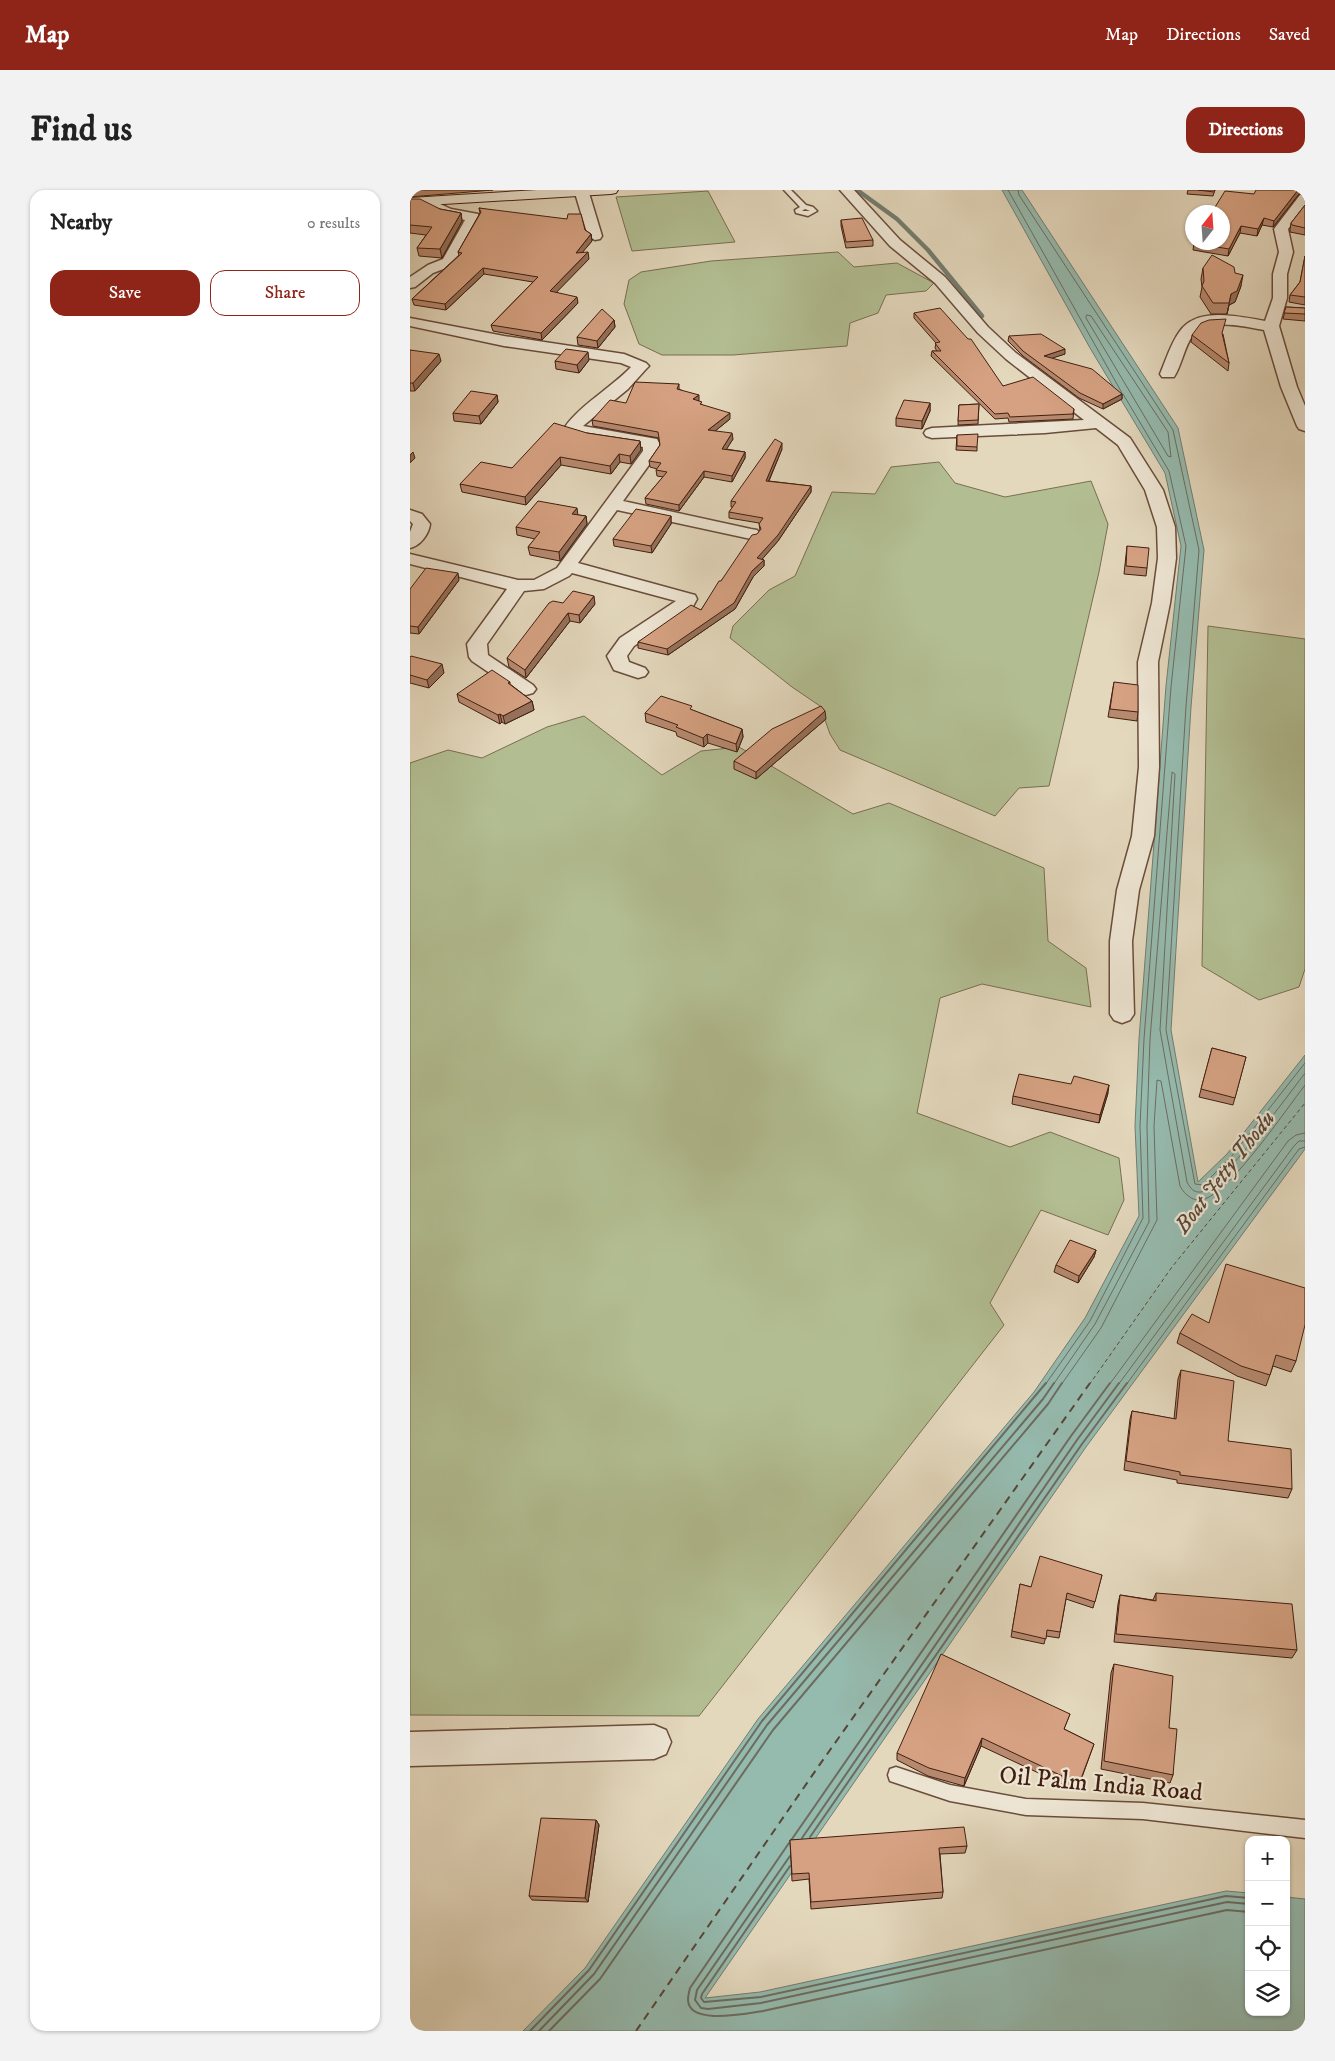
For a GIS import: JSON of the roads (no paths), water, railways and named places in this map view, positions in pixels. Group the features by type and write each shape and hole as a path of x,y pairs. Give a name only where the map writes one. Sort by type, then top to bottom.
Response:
{"main road":[{"path":"410,202 611,190"}],"street":[{"path":"847,190 895,243 940,280 983,330 1011,356 1124,442 1138,461 1154,490 1166,527 1166,558 1161,602 1148,662 1150,709 1149,767 1143,836 1128,890 1121,941 1122,1014"},
{"path":"582,193 596,236"},
{"path":"1305,198 1281,228 1286,252 1290,259 1278,307 1271,326 1289,387 1305,426"},
{"path":"410,284 421,274 438,265 449,262 473,217 447,213 427,202"},
{"path":"1278,307 1296,309"},
{"path":"1168,374 1186,333 1190,327 1197,323 1230,321 1271,326"},
{"path":"410,322 504,341 624,359 640,366 636,373 622,386 578,420 573,427 583,432 651,443 651,451 568,566 563,572 538,585 518,586 410,559"},
{"path":"932,433 1045,428 1100,423"},
{"path":"612,504 751,534"},
{"path":"410,515 420,520 422,529 410,543"},
{"path":"568,566 688,599 685,604 627,642 617,656 620,666 638,672"},
{"path":"518,586 477,644 478,657 526,689"},
{"path":"410,1749 654,1742"}],"lane":[{"path":"787,190 804,208"},
{"name":"Oil Palm India Road","path":"896,1775 950,1793 1026,1807 1144,1811 1305,1829"}],"water":[{"name":"Boat Jetty Thodu","path":"1002,190 1022,190 1178,428 1204,550 1191,707 1171,1030 1198,1182 1227,1154 1305,1055 1305,1149 1086,1447 705,1998 760,1992 1226,1891 1245,1893 1245,2016 1290,2016 1290,1897 1305,1899 1305,2031 523,2031 585,1968 758,1719 1034,1392 1085,1318 1139,1216 1135,1126 1139,1039 1166,686 1181,546 1165,473 1090,348"}],"waterway":[{"path":"857,190 897,219 928,250 982,316"}]}
